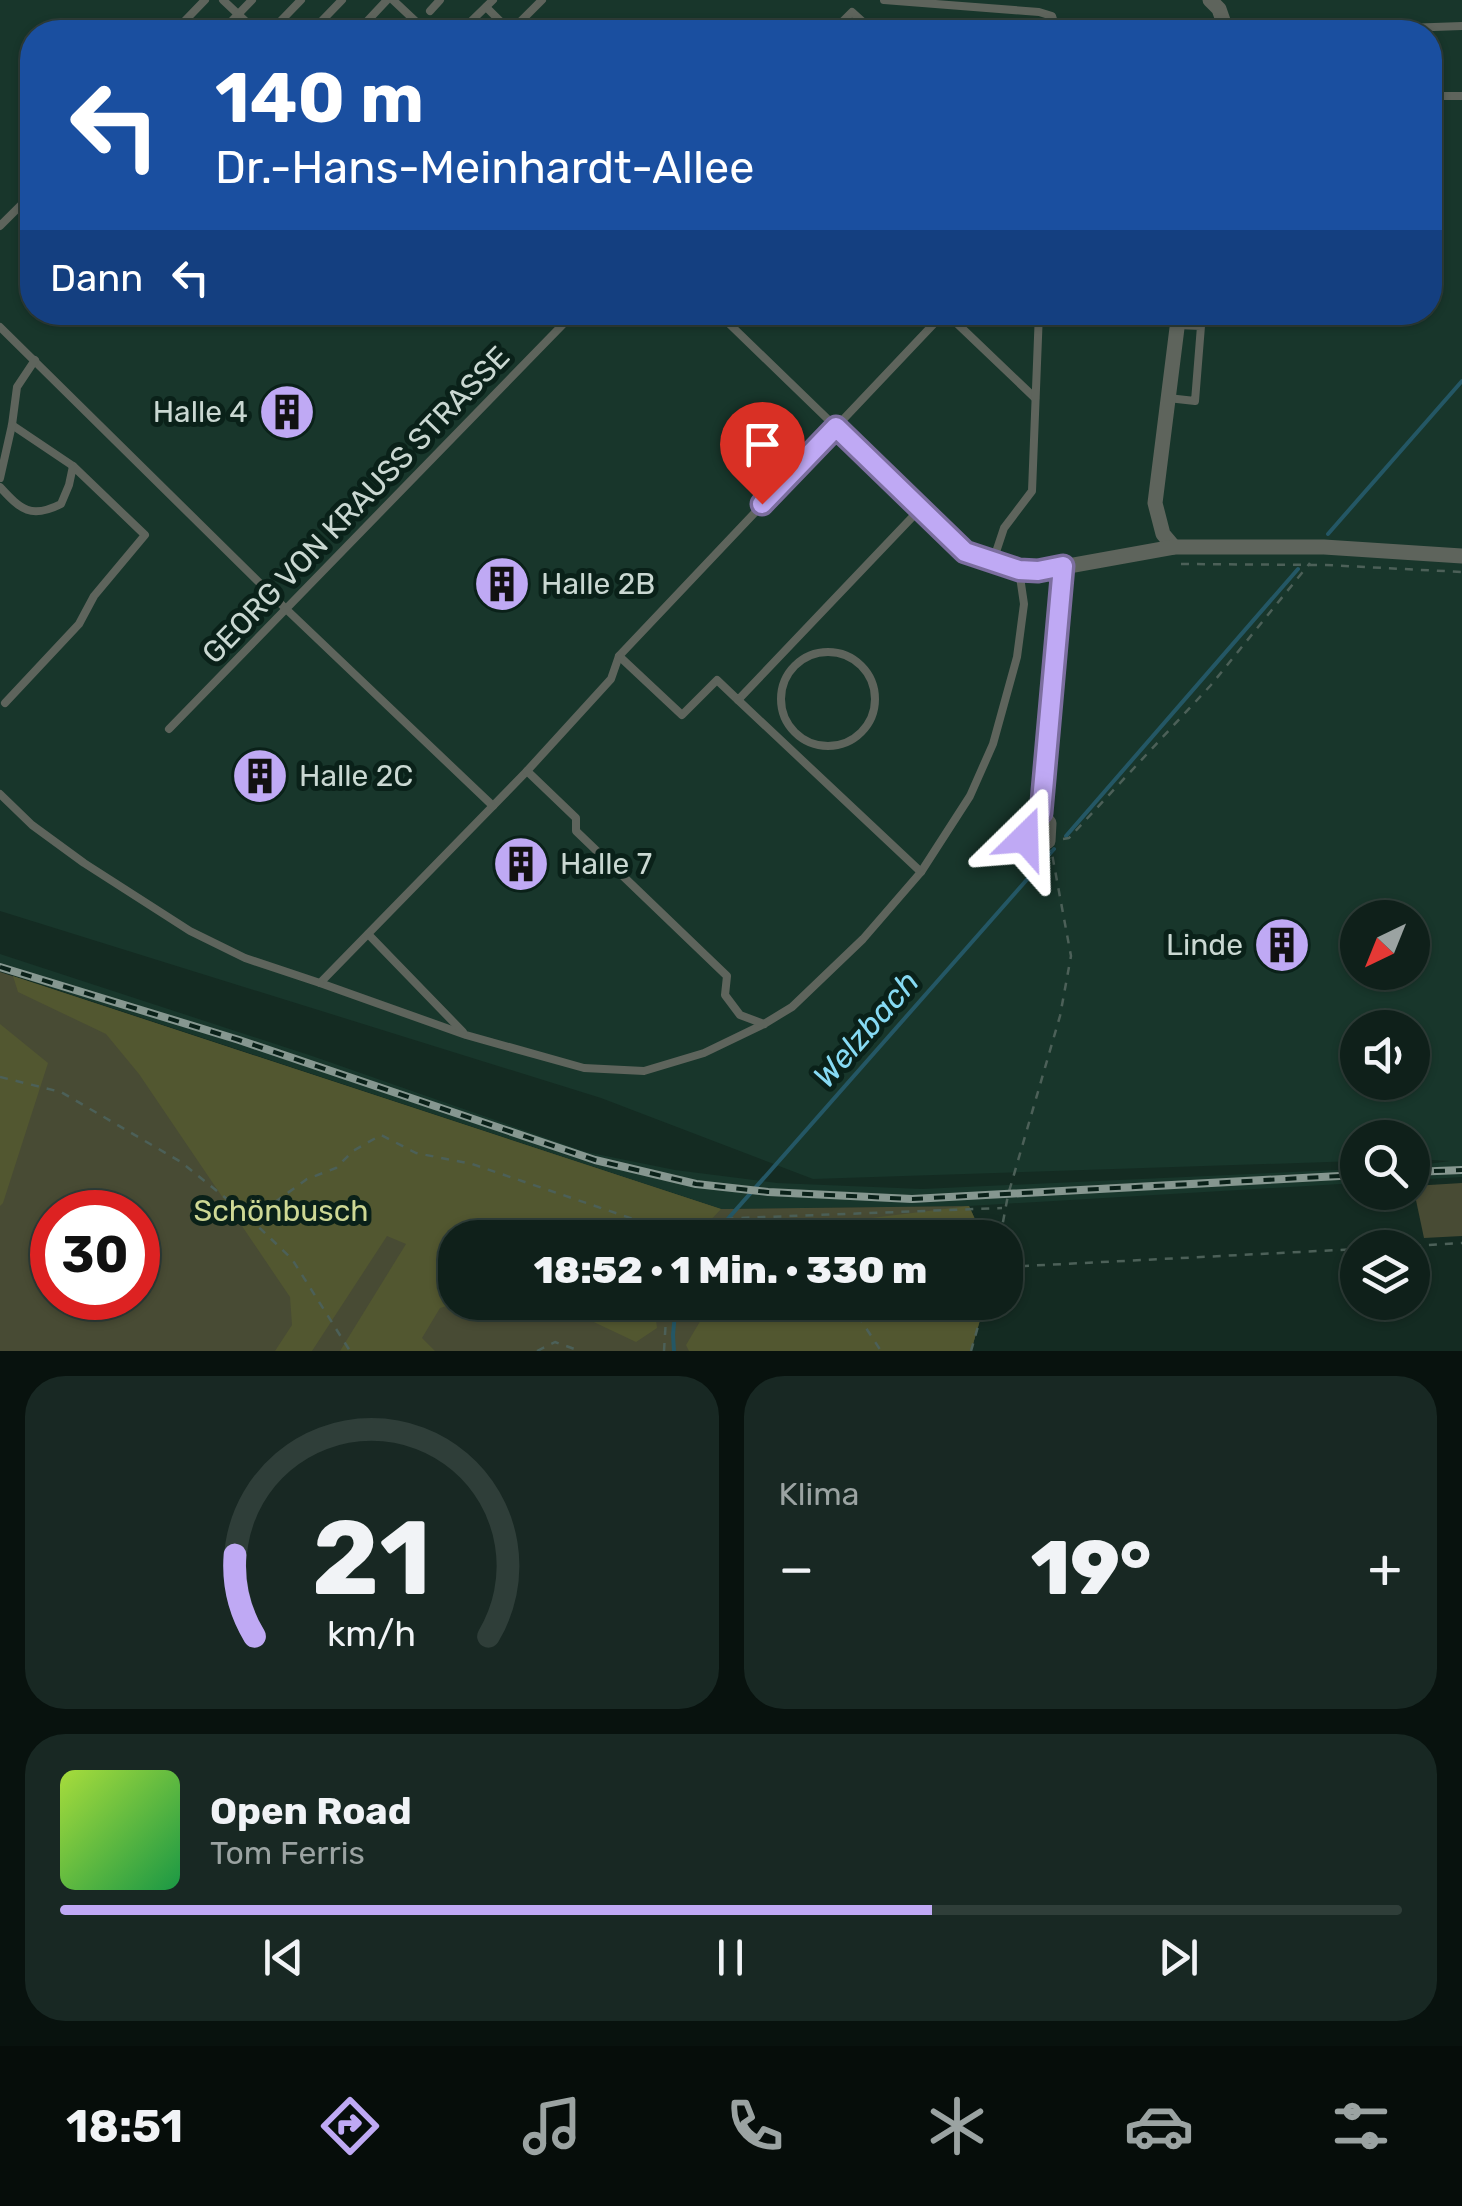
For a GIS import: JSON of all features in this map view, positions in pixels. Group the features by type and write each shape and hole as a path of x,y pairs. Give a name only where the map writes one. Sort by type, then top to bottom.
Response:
{"street":[{"path":"1174,547 1164,534 1155,503 1177,325"},
{"path":"1041,813 1049,823 1048,841 1039,848 1025,838 1029,824 1041,813 1063,566 1174,547 1324,547 1462,556"}],"lane":[{"path":"186,20 205,0"},
{"path":"223,0 244,20"},
{"path":"232,20 252,0"},
{"path":"281,20 300,0"},
{"path":"323,20 342,0"},
{"path":"369,20 390,0 413,20"},
{"path":"430,10 440,0"},
{"path":"844,20 861,0"},
{"path":"884,0 1040,12 1053,20"},
{"path":"852,12 861,20"},
{"path":"0,226 20,206"},
{"name":"GEORG VON KRAUSS STRASSE","path":"169,729 562,325"},
{"path":"730,325 965,552 1019,570 1063,566"},
{"path":"320,983 527,771 610,679 618,656 933,325"},
{"path":"958,325 1034,398"},
{"path":"992,561 1004,528 1032,492 1038,325"},
{"path":"1168,398 1195,401 1201,326 1198,325"},
{"path":"0,327 493,806"},
{"path":"0,478 17,388 35,360"},
{"path":"5,704 79,624 94,596 144,536 73,466 12,426"},
{"path":"0,486 16,504 31,512 45,512 62,504 73,466"},
{"path":"738,700 920,509"},
{"path":"0,794 84,864 190,931 244,958 466,1035 584,1068 644,1071 704,1053 792,1007 863,939 921,872 970,796 993,744 1017,657 1024,604 1019,570"},
{"path":"816,653 842,653 866,669 877,697 869,726 844,745 818,746 796,735 783,715 782,688 795,665 816,653"},
{"path":"618,656 682,715 717,680 921,872"},
{"path":"527,771 576,818 576,831 728,976 725,995 740,1015 764,1024"},
{"path":"368,934 466,1035"}],"path":[{"path":"1048,841 1069,838 1211,685 1324,547"},
{"path":"1181,564 1462,572"},
{"path":"1003,1220 1060,1016 1071,956 1055,865"},
{"path":"0,1077 60,1092 181,1162 292,1259 350,1351"},
{"path":"246,1216 271,1205 307,1180 336,1168 353,1150 381,1135 416,1152 501,1174 636,1220"},
{"path":"719,1220 1005,1208"},
{"path":"1430,1246 1462,1244"},
{"path":"1023,1266 1340,1250"},
{"path":"664,1351 666,1320"},
{"path":"861,1320 881,1351"},
{"path":"971,1351 980,1320"},
{"path":"536,1351 555,1342 580,1351"}],"shaded area":[{"path":"0,0 1462,0 1462,1177 1430,1179 1430,1164 1450,1161 1430,1160 1430,1120 1340,1120 1340,1162 813,1179 601,1098 0,911"},
{"path":"0,954 315,1057 586,1152 675,1170 777,1183 922,1189 1340,1170 1340,1184 969,1206 721,1209 0,971"}],"green space":[{"name":"Schönbusch","path":"0,972 721,1209 969,1206 975,1220 438,1220 438,1320 980,1320 971,1351 0,1351"},
{"path":"13,976 721,1209 711,1220 438,1220 438,1311 422,1338 435,1351 340,1351 406,1244 387,1236 312,1351 275,1351 292,1325 290,1297 139,1074 106,1034 18,992"},
{"path":"0,1024 48,1063 0,1206"},
{"path":"1462,1183 1462,1236 1430,1238 1430,1230 1422,1230 1418,1210 1430,1210 1430,1185"},
{"path":"969,1206 975,1220 855,1220"},
{"path":"589,1320 656,1320 657,1328 636,1342"},
{"path":"701,1320 980,1320 971,1351 689,1351 686,1345"}],"waterway":[{"name":"Welzbach","path":"1328,534 1462,381"},
{"name":"Welzbach","path":"1066,836 1298,569"},
{"name":"Welzbach","path":"727,1220 1054,849"},
{"name":"Welzbach","path":"674,1320 674,1351"}],"railway":[{"path":"0,967 239,1040 595,1160 696,1184 912,1199 1340,1176"},
{"path":"1430,1171 1462,1170"}],"place":[{"name":"Halle 4","path":"287,412"},
{"name":"Halle 2B","path":"502,584"},
{"name":"Halle 2C","path":"260,776"},
{"name":"Halle 7","path":"521,864"},
{"name":"Linde","path":"1282,945"}],"route":[{"path":"762,504 836,427 965,552 1019,570 1063,566 1041,813 1029,824 1025,838"}]}
